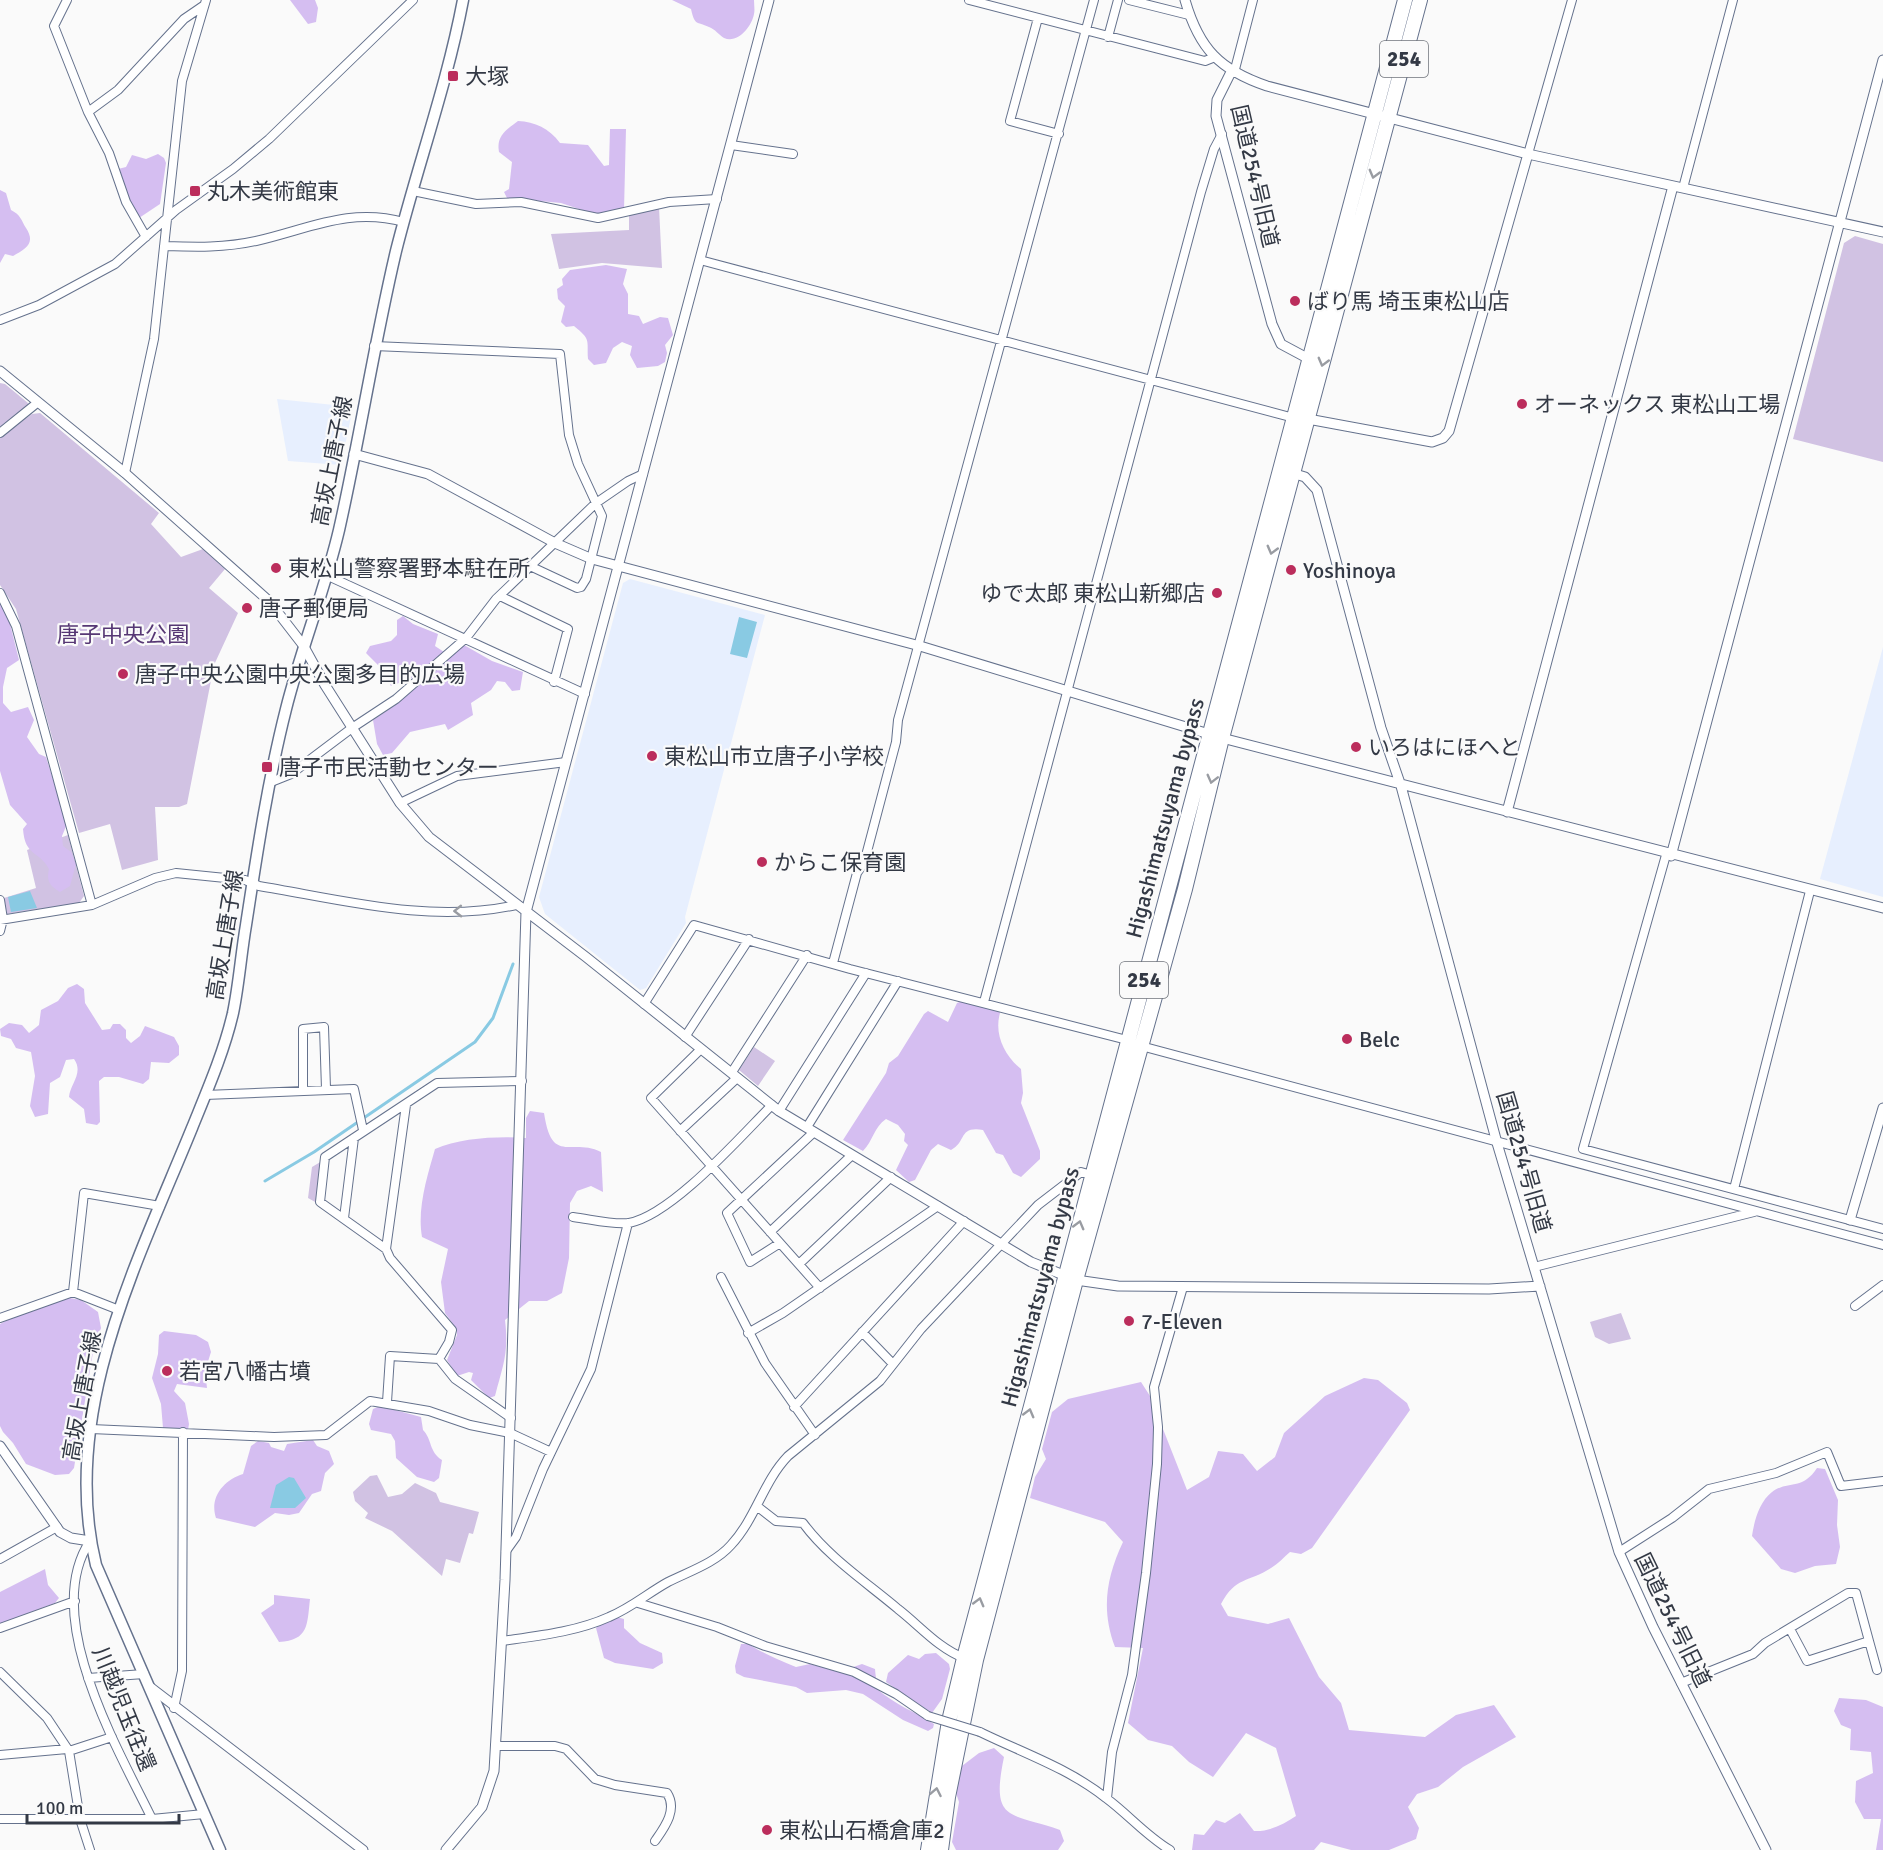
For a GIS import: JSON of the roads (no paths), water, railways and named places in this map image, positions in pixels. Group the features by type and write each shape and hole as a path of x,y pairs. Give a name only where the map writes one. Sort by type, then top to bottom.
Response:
{"highway":[{"name":"254","path":"1382,115 1405,0"},
{"name":"254","path":"1382,115 1420,0"},
{"name":"Higashimatsuyama bypass","path":"942,1850 948,1797 976,1660 1070,1278 1092,1175 1127,1040 1292,473 1309,359 1382,115"},
{"name":"Higashimatsuyama bypass","path":"928,1850 945,1744 964,1658 1070,1278 1141,1046 1185,889 1215,736 1382,115"}],"main road":[{"name":"高坂上唐子線","path":"220,1850 105,1587 90,1541 87,1491 92,1429 102,1369 119,1310 205,1095 232,1016 252,883 271,782 303,645 338,533 374,346 404,222 463,0"}],"street":[{"path":"67,0 54,26 56,34 88,112 109,153 126,202 146,237"},
{"path":"0,320 39,305 115,264 166,220 269,139 413,0"},
{"path":"446,1850 487,1797 494,1771 511,1418 526,912 770,0"},
{"path":"969,0 1205,61 1215,57"},
{"path":"832,963 857,873 864,863 896,742 898,720 1094,0"},
{"path":"1108,37 1118,0"},
{"path":"1129,0 1189,15"},
{"path":"1185,0 1189,15 1203,42 1215,57 1232,72 1267,86 1528,154 1883,232"},
{"path":"1232,72 1253,0"},
{"path":"700,260 1301,418 1432,442 1443,438 1449,431 1572,0"},
{"path":"1507,812 1678,187 1733,0"},
{"path":"88,112 118,90 189,15 205,3"},
{"path":"125,473 154,339 182,81 205,3"},
{"path":"1038,18 1010,121 1059,134"},
{"path":"1882,66 1668,855 1583,1149 1883,1229"},
{"name":"国道254号旧道","path":"1232,72 1215,108 1272,324 1281,344 1309,359"},
{"path":"984,1002 1153,380 1201,192 1214,149 1222,134"},
{"path":"732,145 793,154"},
{"path":"413,191 434,198 476,204 506,200 521,202 598,218 669,202 717,199"},
{"path":"164,246 225,247 334,220 366,215 404,222"},
{"path":"374,346 560,354 569,435 578,464 602,516 592,559 581,587 577,588 532,567"},
{"path":"0,371 125,473 252,584 303,645 351,728 400,803 429,837 776,1108 1030,1262 1070,1278 1118,1286 1489,1288 1540,1286"},
{"path":"0,433 37,403"},
{"path":"354,454 428,474 555,543 592,559 920,646 1215,736 1668,855 1883,908"},
{"name":"国道254号旧道","path":"1292,473 1305,477 1317,490 1381,728 1401,786 1497,1143 1619,1552 1681,1683 1766,1850"},
{"path":"271,782 291,774 351,728 396,699 466,638 500,596 597,503 628,481 643,474"},
{"path":"326,575 466,638 554,682 585,694"},
{"path":"0,593 16,626 92,905"},
{"path":"500,596 568,629 554,682"},
{"path":"400,803 458,776 566,762"},
{"path":"2,919 92,905 155,878 176,873 252,883 407,911 462,911 516,905"},
{"path":"1734,1189 1810,891"},
{"path":"0,900 2,919 0,931"},
{"path":"644,1004 694,925 866,973 1127,1040"},
{"path":"685,1037 749,939"},
{"path":"680,1131 734,1075 807,955"},
{"path":"573,1217 628,1223 660,1209 776,1108 866,973"},
{"path":"780,1243 750,1262 727,1213 810,1129 898,981"},
{"path":"303,1090 303,1029 324,1027 326,1089"},
{"path":"1141,1046 1883,1245"},
{"path":"700,1050 651,1098 820,1288"},
{"path":"439,1359 449,1342 452,1330 390,1258 386,1249 320,1202 325,1157 437,1083 522,1081"},
{"path":"205,1095 354,1089 363,1130"},
{"path":"386,1249 406,1105"},
{"path":"1845,1236 1883,1108"},
{"path":"344,1218 354,1138"},
{"path":"770,1232 852,1155"},
{"path":"502,1641 580,1627 608,1618 638,1603 667,1583 716,1558 730,1546 758,1507 777,1468 863,1396 921,1329 1038,1205 1082,1172 1092,1175"},
{"path":"799,1264 891,1177"},
{"path":"74,1292 84,1193 160,1206"},
{"path":"748,1333 783,1313 938,1206"},
{"path":"1534,1267 1755,1211"},
{"path":"794,1407 963,1221"},
{"path":"506,1551 516,1537 551,1452 591,1369 628,1223"},
{"path":"721,1278 748,1333 794,1407 815,1435"},
{"path":"1855,1306 1883,1285"},
{"path":"1107,1798 1112,1752 1132,1676 1146,1573 1157,1464 1158,1427 1154,1388 1184,1287"},
{"path":"0,1318 74,1292 119,1310"},
{"path":"862,1332 893,1364"},
{"path":"387,1402 390,1356 439,1359 455,1379 511,1418"},
{"path":"92,1429 274,1437 326,1435 370,1401 429,1410 470,1425 510,1433 551,1452"},
{"path":"174,1708 182,1671 183,1432"},
{"path":"0,1446 57,1527 67,1537 90,1541"},
{"path":"1619,1552 1672,1518 1709,1489 1784,1470 1822,1453 1827,1452 1841,1486 1883,1481"},
{"path":"758,1507 776,1521 802,1523 820,1544 927,1632 944,1650 964,1658"},
{"path":"0,1558 57,1527"},
{"name":"川越児玉往還","path":"90,1541 79,1560 75,1601 77,1635 88,1678 112,1737 152,1819"},
{"path":"1681,1683 1753,1654 1765,1643 1848,1593 1856,1593 1876,1670"},
{"path":"0,1628 75,1601"},
{"path":"638,1603 717,1627 765,1646 854,1672 896,1694 928,1716 980,1732 1061,1768 1107,1798 1146,1835 1170,1850"},
{"path":"1790,1629 1808,1661 1869,1641"},
{"path":"0,1672 46,1718 68,1750 81,1819 90,1850"},
{"path":"88,1678 144,1674"},
{"path":"150,1687 174,1708 363,1850"},
{"path":"0,1755 68,1750 112,1737"},
{"path":"495,1746 555,1746 566,1749 595,1779 615,1785 667,1793 671,1803 670,1814 655,1841"},
{"path":"0,1819 152,1819 204,1814"}],"water":[{"path":"739,617 757,622 747,658 730,654"},
{"path":"30,891 37,908 11,912 8,897"},
{"path":"289,1477 294,1478 306,1498 295,1508 270,1508 276,1485"}],"waterway":[{"path":"265,1181 314,1152 475,1042 493,1018 513,964"}],"place":[{"name":"大塚","path":"453,76"},
{"name":"丸木美術館東","path":"195,191"},
{"name":"ばり馬 埼玉東松山店","path":"1295,301"},
{"name":"オーネックス 東松山工場","path":"1522,404"},
{"name":"東松山警察署野本駐在所","path":"276,568"},
{"name":"Yoshinoya","path":"1291,570"},
{"name":"ゆで太郎 東松山新郷店","path":"1217,593"},
{"name":"唐子郵便局","path":"247,608"},
{"name":"唐子中央公園中央公園多目的広場","path":"123,674"},
{"name":"いろはにほへと","path":"1356,747"},
{"name":"東松山市立唐子小学校","path":"652,756"},
{"name":"唐子市民活動センター","path":"267,767"},
{"name":"からこ保育園","path":"762,862"},
{"name":"Belc","path":"1347,1039"},
{"name":"7-Eleven","path":"1129,1321"},
{"name":"若宮八幡古墳","path":"167,1371"},
{"name":"東松山石橋倉庫2","path":"767,1830"}],"park label":[{"name":"唐子中央公園","path":"123,634"}]}
